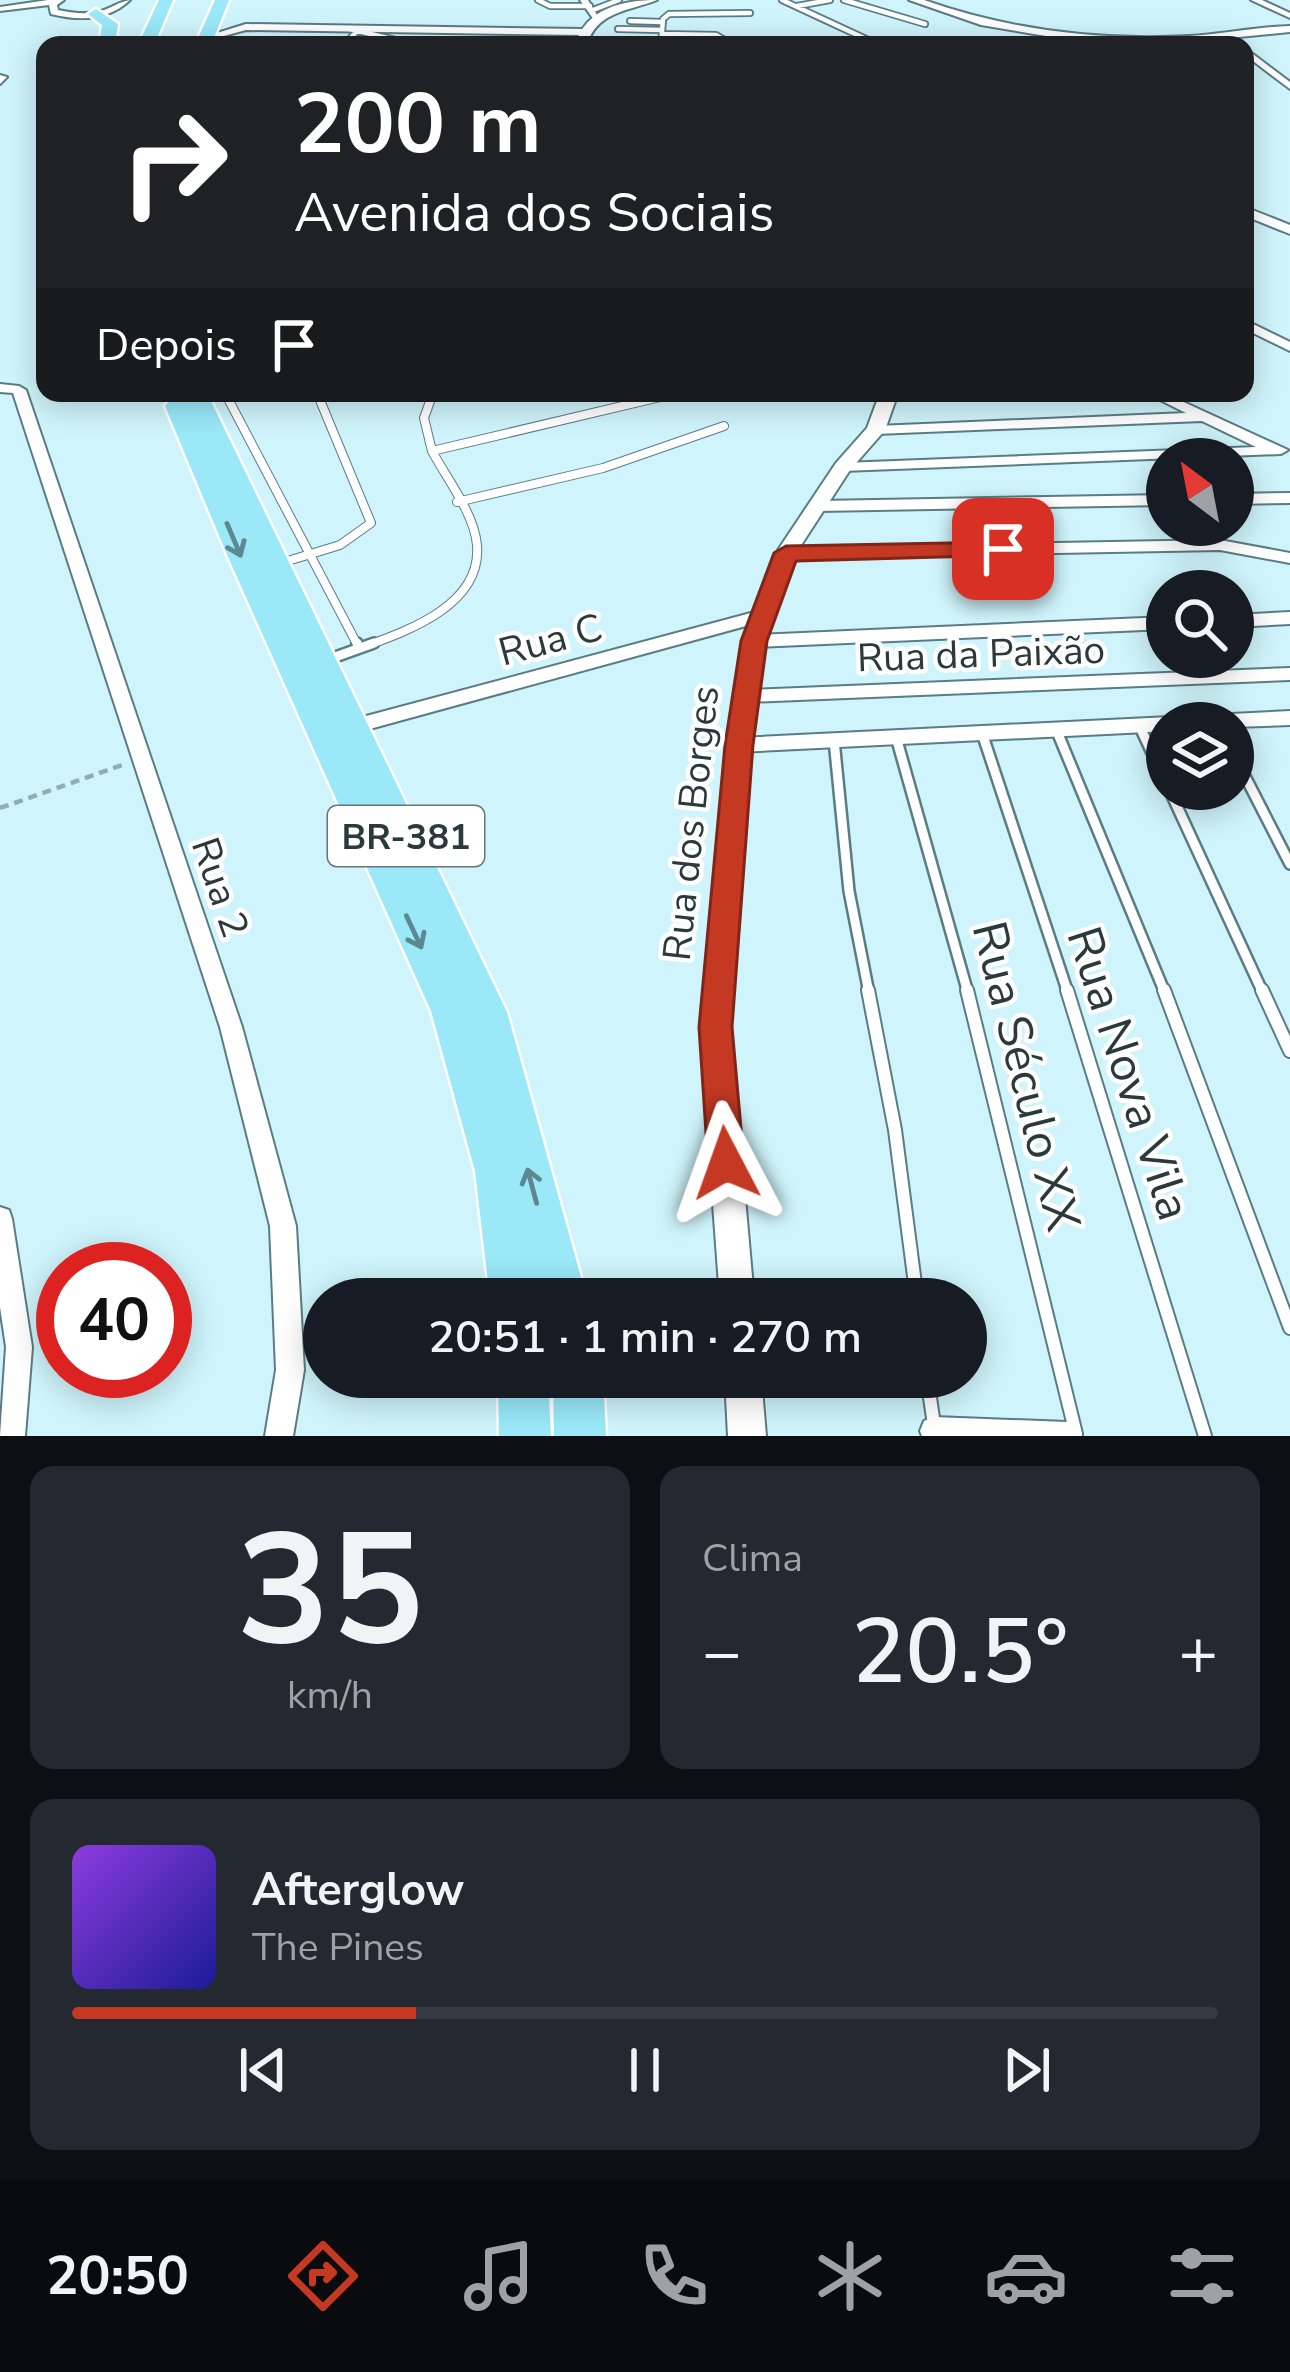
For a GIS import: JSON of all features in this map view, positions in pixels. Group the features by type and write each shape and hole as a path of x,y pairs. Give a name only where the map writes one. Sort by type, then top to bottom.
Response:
{"highway":[{"path":"150,36 166,0"},
{"path":"206,36 222,0"},
{"path":"96,14 110,25 108,36"},
{"name":"BR-381","path":"177,402 242,557 451,1011 496,1171 511,1278"},
{"name":"BR-381","path":"200,402 292,560 324,661 487,1012 557,1278"},
{"path":"524,1398 525,1436"},
{"path":"579,1398 580,1436"}],"street":[{"path":"59,0 51,8 61,14 96,14 117,9 126,0"},
{"path":"0,9 59,0"},
{"path":"591,8 652,0"},
{"path":"914,0 982,26 1039,36"},
{"path":"1255,0 1290,16"},
{"path":"214,17 245,27 535,36"},
{"path":"219,36 245,27"},
{"path":"1254,36 1290,29"},
{"path":"1254,58 1290,86"},
{"path":"1254,215 1290,230"},
{"path":"1254,329 1290,347"},
{"name":"Rua 2","path":"2,387 19,389 231,1028 284,1226 290,1370 279,1436"},
{"name":"Rua dos Borges","path":"735,1278 716,1027 739,745 754,641 786,553 843,467 876,430 886,402"},
{"path":"1171,402 1253,443 1285,451"},
{"path":"876,430 1202,417"},
{"path":"843,467 1285,451"},
{"path":"1254,499 1290,498"},
{"path":"818,506 1146,500"},
{"path":"786,553 1220,545 1290,558"},
{"name":"Rua C","path":"355,726 762,616"},
{"path":"1254,620 1290,618"},
{"path":"754,641 1146,624"},
{"name":"Rua da Paixão","path":"746,696 1290,674"},
{"path":"1254,720 1290,718"},
{"path":"739,745 1146,725"},
{"path":"0,1219 19,1347 11,1436"},
{"path":"745,1398 748,1436"},
{"path":"934,1433 1067,1436"}],"lane":[{"path":"538,0 550,6 591,8 619,0"},
{"path":"782,0 859,36"},
{"path":"796,7 830,0"},
{"path":"844,0 926,24"},
{"path":"662,36 669,14 750,14"},
{"path":"630,21 719,36"},
{"path":"345,28 378,36"},
{"path":"618,29 663,28"},
{"path":"352,36 357,31"},
{"path":"229,402 292,560 359,648"},
{"path":"292,560 340,545 371,523 321,402"},
{"path":"324,661 430,620 465,593 477,546 432,451 424,418 430,402"},
{"path":"432,451 639,402"},
{"path":"457,502 603,468 724,426"},
{"path":"1139,725 1146,740"},
{"path":"1056,729 1183,1036 1290,1328"},
{"name":"Rua Nova Vila","path":"982,733 1086,1049 1204,1436"},
{"name":"Rua Século XX","path":"896,737 945,899 1000,1112 1076,1436"},
{"path":"834,740 849,891 896,1130 914,1278"},
{"path":"1254,794 1290,865"},
{"path":"1179,810 1290,1051"},
{"path":"930,1398 934,1433"}],"path":[{"path":"0,808 139,759"}],"route":[{"path":"726,1163 716,1027 739,745 754,641 786,553 1003,549"}]}
